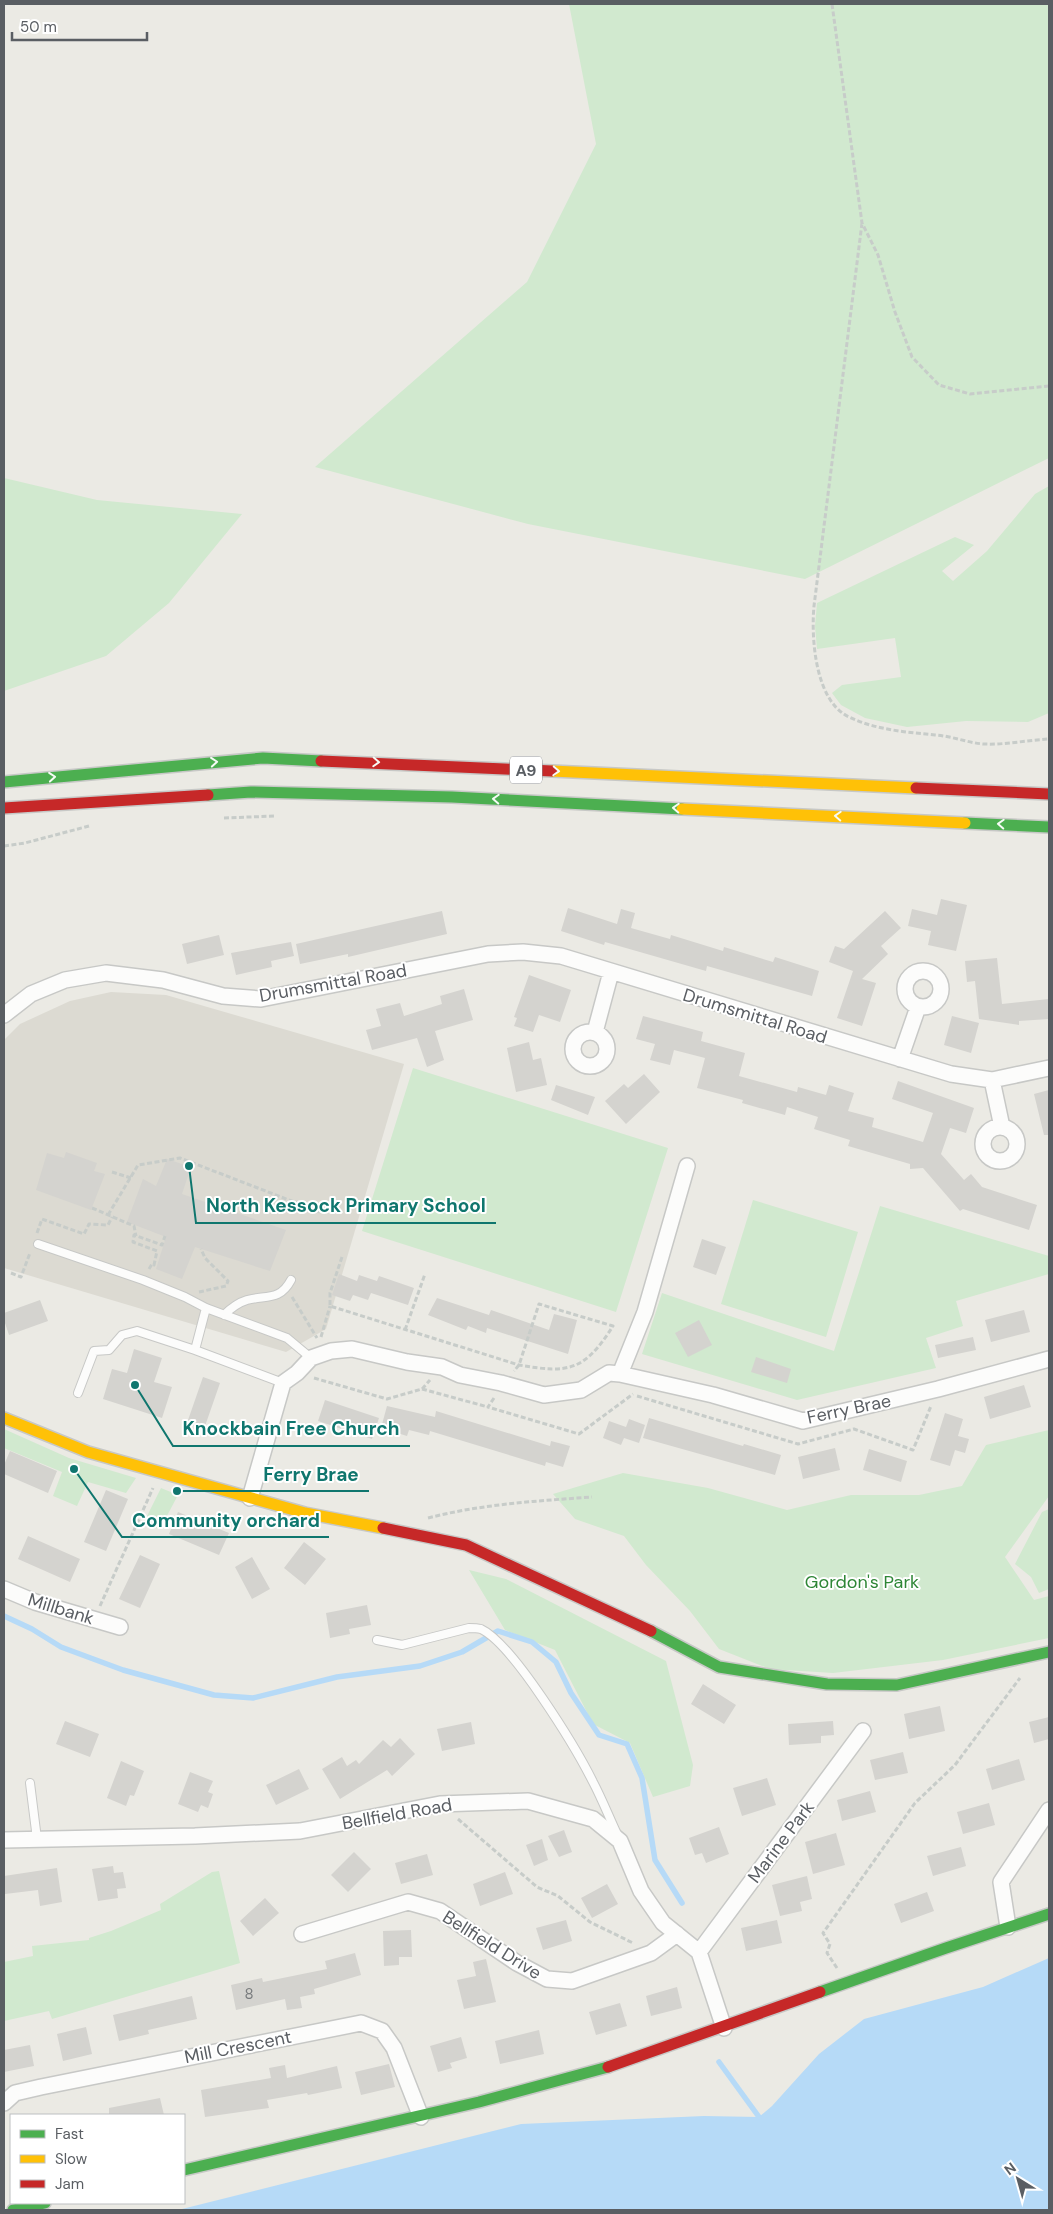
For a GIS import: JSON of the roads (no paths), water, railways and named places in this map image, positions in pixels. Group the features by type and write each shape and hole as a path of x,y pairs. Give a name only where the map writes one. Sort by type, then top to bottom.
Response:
{"main road":[{"name":"A9","path":"4,782 262,758 1049,794"},
{"name":"A9","path":"4,808 252,792 452,797 1049,827"},
{"path":"4,1418 88,1452 250,1498 305,1513 466,1545 642,1627 719,1667 827,1684 897,1684 1044,1653"},
{"path":"185,2170 337,2134 421,2117 578,2076 724,2028 838,1986 1049,1914"},
{"path":"13,2210 40,2204"}],"street":[{"name":"Drumsmittal Road","path":"4,1015 31,994 65,980 106,973 163,980 223,996 261,999 488,954 523,952 561,956 951,1074 992,1080 1049,1068"},
{"path":"595,1032 611,972"},
{"path":"900,1059 918,1007"},
{"path":"992,1080 1002,1128"},
{"path":"620,1374 645,1312 687,1166"},
{"name":"Ferry Brae","path":"283,1384 311,1358 330,1351 352,1349 407,1362 442,1367 460,1375 544,1395 581,1390 609,1373 620,1374 712,1395 803,1421 938,1389 1049,1359"},
{"path":"250,1498 283,1384"},
{"name":"Millbank","path":"4,1589 36,1602 120,1627"},
{"name":"Marine Park","path":"700,1952 863,1731"},
{"name":"Bellfield Road","path":"4,1840 195,1836 300,1831 440,1804 528,1801 593,1819 620,1841 641,1891 663,1923 700,1952"},
{"path":"1008,1927 1001,1882 1049,1810"},
{"name":"Bellfield Drive","path":"302,1934 408,1902 440,1911 517,1963 547,1979 572,1981 651,1953 677,1934"},
{"path":"700,1952 724,2028"},
{"name":"Mill Crescent","path":"4,2103 15,2094 41,2087 361,2023 382,2031 394,2048 421,2117"},
{"path":"4,2201 6,2210"}],"lane":[{"path":"38,1244 143,1280 206,1308 287,1338 311,1358"},
{"path":"224,1315 234,1305 248,1300 262,1299 279,1294 291,1280"},
{"path":"195,1350 206,1308"},
{"path":"78,1393 94,1350 108,1350 122,1335 137,1331 195,1350 283,1384"},
{"path":"377,1640 402,1645 469,1628 478,1628 486,1633 503,1649 542,1698 593,1781 620,1841"},
{"path":"30,1783 37,1839"}],"water":[{"path":"1049,1958 1049,2210 178,2210 521,2124 704,2116 759,2117 772,2106 819,2054 864,2019 983,1987"}],"waterway":[{"path":"4,1616 32,1629 61,1647 123,1670 214,1695 253,1698 337,1677 420,1666 462,1652 498,1631 532,1642 556,1662 571,1693 599,1735 627,1744 642,1778 655,1860 682,1903"},
{"path":"719,2062 759,2117"}],"place":[{"name":"North Kessock Primary School","path":"189,1166"},
{"name":"Knockbain Free Church","path":"135,1385"},
{"name":"Community orchard","path":"74,1469"},
{"name":"Ferry Brae","path":"177,1491"}],"park label":[{"name":"Gordon's Park","path":"862,1582"}]}
